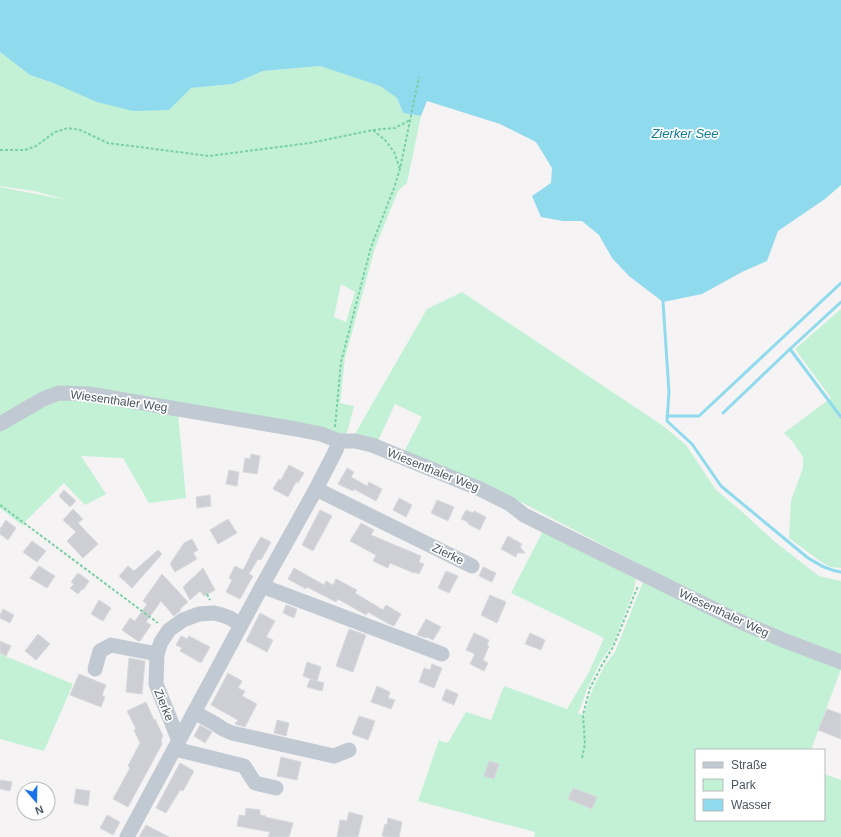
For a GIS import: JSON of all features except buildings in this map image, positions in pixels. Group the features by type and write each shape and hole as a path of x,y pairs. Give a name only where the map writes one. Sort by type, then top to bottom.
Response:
{"street":[{"name":"Wiesenthaler Weg","path":"0,424 43,399 59,393 89,394 296,429 321,434 339,441 355,441 372,445 480,489 510,504 524,515 739,621 783,640 841,662"},
{"name":"Zierke","path":"127,837 316,488 336,450 339,441"},
{"name":"Zierke","path":"316,488 472,566"},
{"path":"262,586 442,654"},
{"name":"Zierke","path":"177,745 156,684 157,654 161,642 169,630 183,620 199,614 214,613 242,624"},
{"path":"95,669 100,651 111,645 157,654"},
{"path":"194,712 232,734 334,756 349,750"},
{"path":"177,745 244,766 255,783 276,788"}],"path":[{"path":"335,426 341,362 371,247 400,169 419,77"},
{"path":"0,150 25,150 36,146 55,132 68,128 80,130 108,143 209,156 310,143 373,130 395,128 410,120"},
{"path":"373,130 386,140 394,152 400,169"},
{"path":"0,505 169,630"},
{"path":"582,758 585,744 583,715 590,688 613,647 638,588 641,573"}],"green space":[{"path":"0,52 30,75 56,84 169,110 190,88 233,84 263,71 320,66 380,86 397,98 403,113 421,116 407,183 398,191 375,248 345,358 340,403 354,406 346,436 76,389 0,419 0,187 67,200 34,191 0,186","holes":["341,284 355,292 346,322 334,317"]},
{"path":"462,292 662,425 686,445 716,490 775,542 819,576 841,581 841,656 740,617 500,491 404,452 422,417 395,404 378,441 355,434 427,309"},
{"path":"841,309 841,568 830,567 789,538 791,501 803,468 803,457 793,442 784,433 831,398 795,349"},
{"path":"56,400 88,400 178,414 186,498 149,503 123,458 81,456 106,494 85,505 64,483 22,525 0,508 0,431"},
{"path":"543,531 636,579 633,593 613,644 601,661 577,713 585,715 593,688 605,665 615,652 643,582 841,669 811,749 695,749 695,821 825,821 825,774 841,780 841,837 534,837 535,832 418,801 439,740 446,743 449,741 466,712 491,720 504,686 567,709 589,672 604,638 511,593"},
{"path":"0,654 73,684 44,751 0,739"}],"water":[{"name":"Zierker See","path":"0,0 841,0 841,185 825,199 778,231 767,261 742,272 702,294 663,302 629,276 612,258 599,235 582,221 563,221 541,217 532,196 551,183 552,168 536,142 500,124 427,101 421,116 403,113 397,98 380,86 320,66 263,71 233,84 191,88 169,110 133,111 97,102 56,84 30,75 0,52"}],"waterway":[{"path":"667,416 699,416 841,283"},
{"path":"663,302 669,392 667,421 692,444 721,486 808,558 828,569 841,572"},
{"path":"841,302 790,349 841,417"},
{"path":"723,413 790,349"}]}
